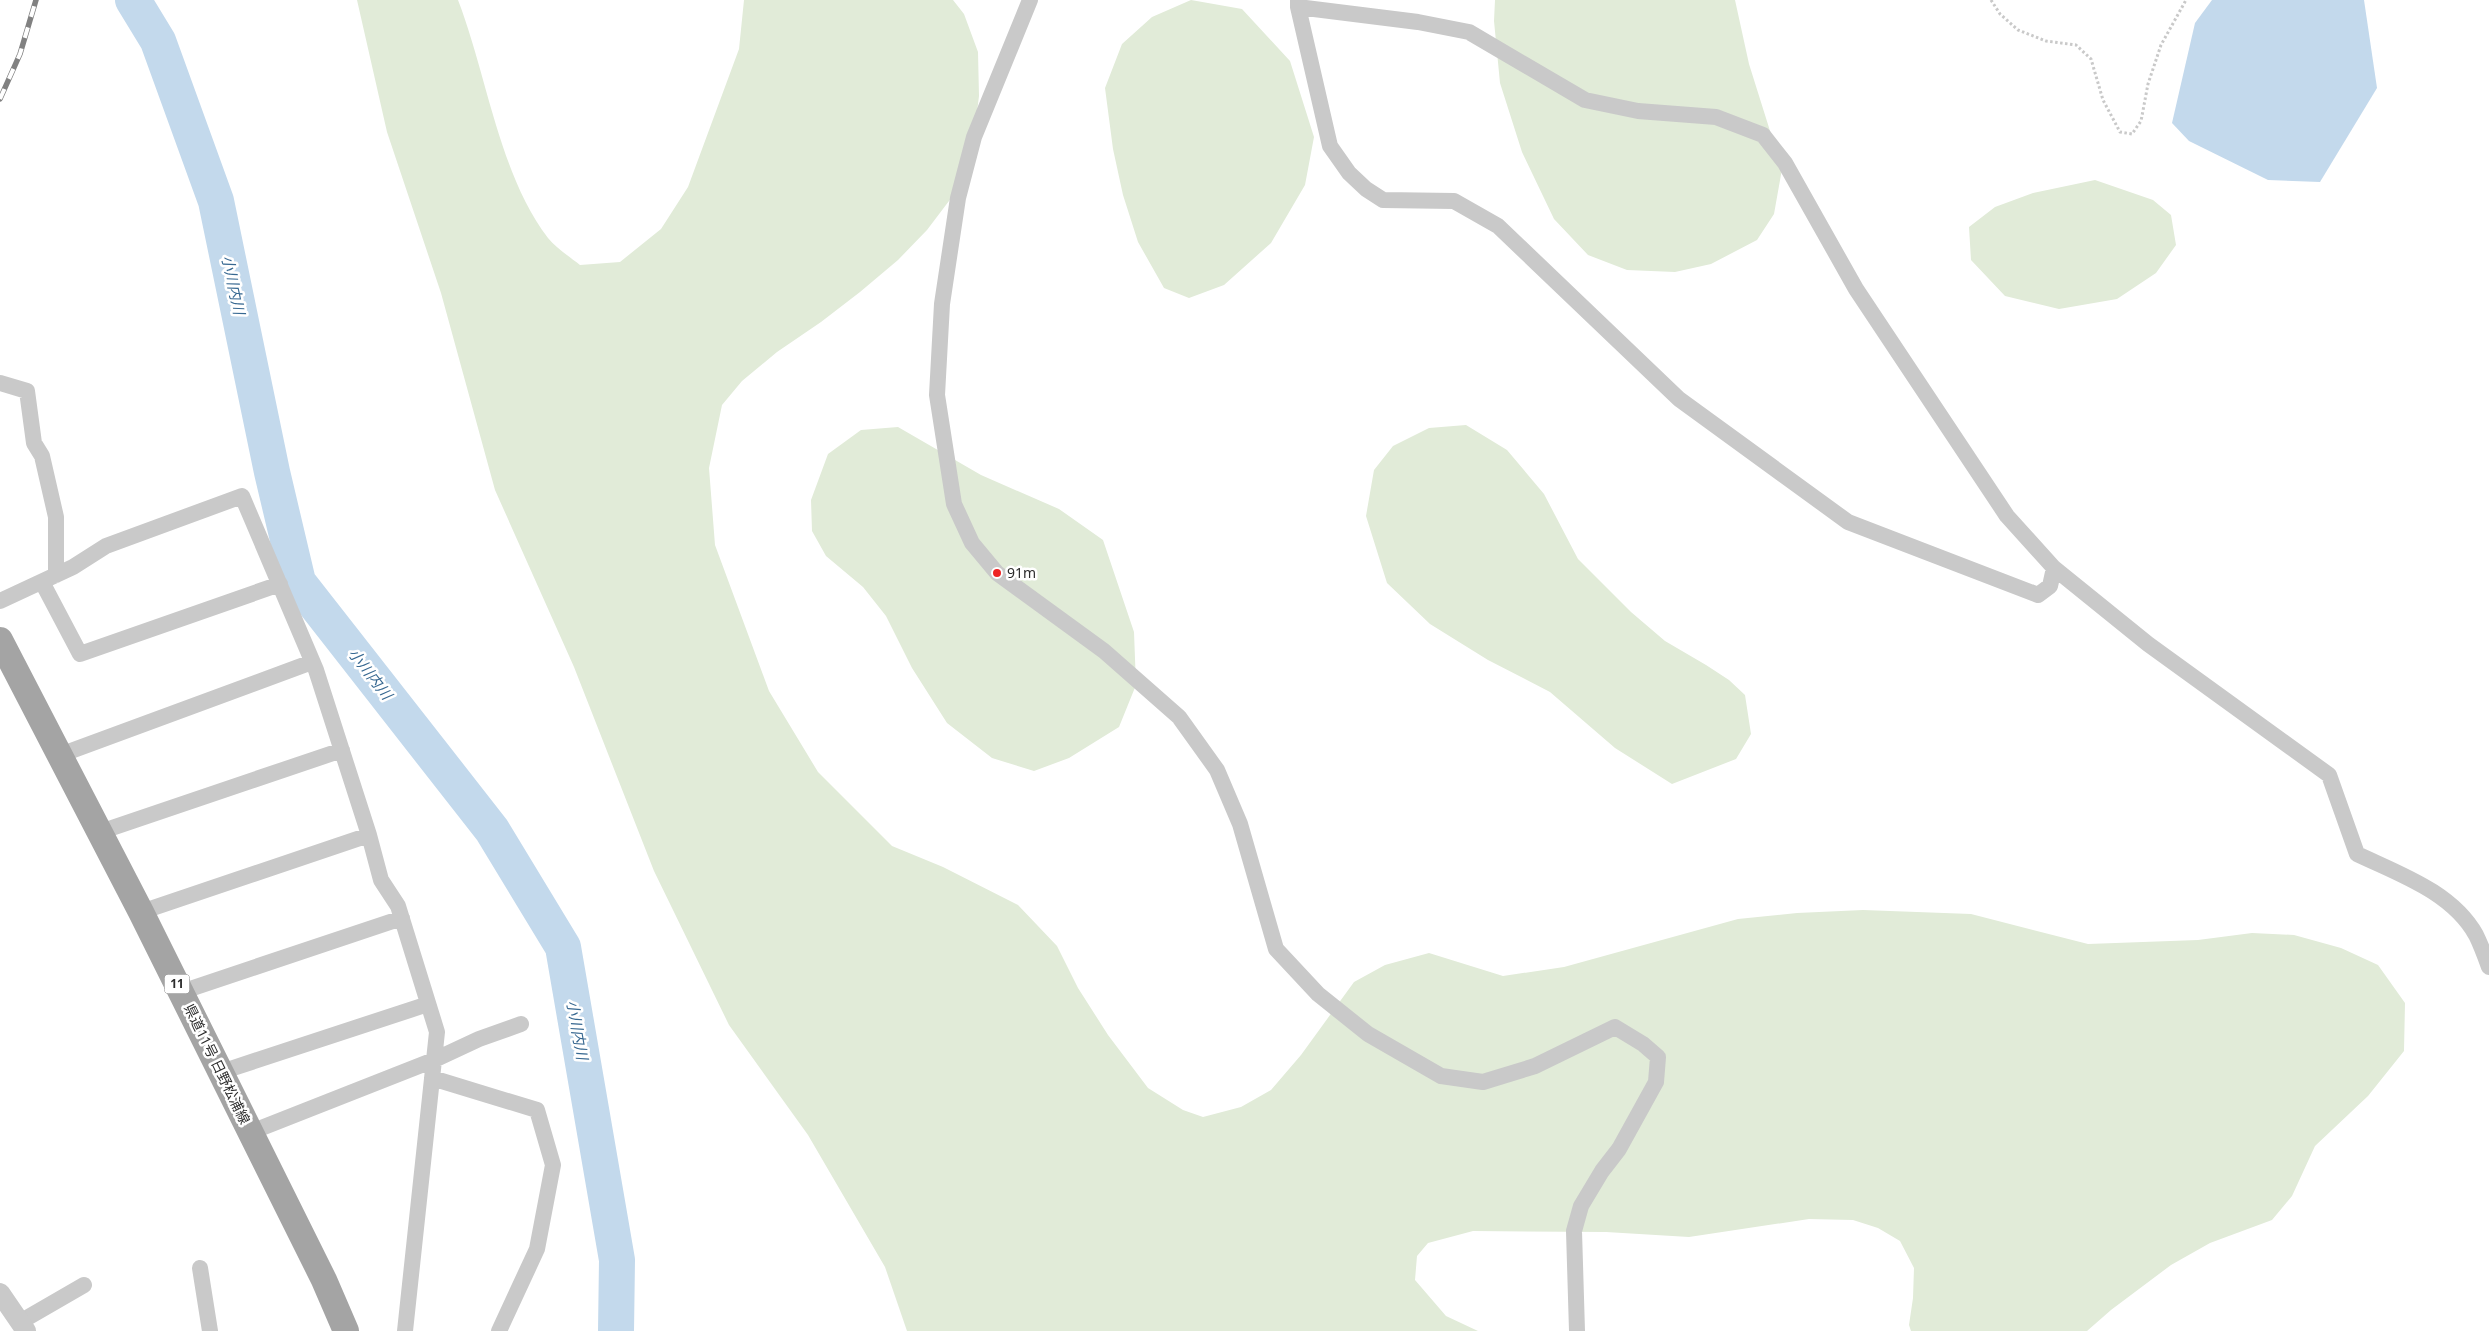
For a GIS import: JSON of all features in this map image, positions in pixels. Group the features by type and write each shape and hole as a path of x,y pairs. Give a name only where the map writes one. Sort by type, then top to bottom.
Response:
{"main road":[{"name":"県道11号 日野松浦線","path":"0,640 141,912 324,1280 346,1331"}],"street":[{"path":"1030,0 974,137 958,198 942,304 937,394 954,504 972,543 998,573 1104,651 1179,717 1217,770 1240,824 1276,949 1318,994 1368,1034 1441,1076 1483,1082 1535,1066 1615,1027 1643,1044 1658,1057 1656,1082 1619,1149 1602,1171 1581,1206 1574,1231 1577,1331"},
{"path":"2054,568 2050,586 2038,595 1848,522 1679,399 1498,226 1454,202 1382,200 1349,173 1330,146 1298,3 1469,32 1586,100 1638,111 1716,117 1763,135 1785,162 1856,289 2007,516 2054,568 2148,644 2329,775 2358,854 2422,885 2454,907 2475,934 2489,967"},
{"path":"0,383 27,391 34,443 42,456 56,517 49,579 80,654 280,584"},
{"path":"0,601 49,579 106,546 242,496 312,662 369,835 381,880 398,906 437,1032 405,1331"},
{"path":"60,755 312,662"},
{"path":"100,832 342,750"},
{"path":"141,912 369,835"},
{"path":"181,992 402,918"},
{"path":"220,1072 428,1004"},
{"path":"251,1132 434,1060 479,1039 521,1024"},
{"path":"432,1078 537,1110 552,1165 537,1248 499,1331"},
{"path":"200,1268 210,1331"},
{"path":"0,1293 23,1326 84,1285"}],"path":[{"path":"1991,0 2000,14 2018,30 2046,42 2076,46 2092,59 2103,100 2120,132 2132,134 2141,121 2148,84 2161,45 2186,0"}],"green space":[{"path":"357,0 458,0 517,184 531,212 548,238 580,265 620,262 661,229 688,187 739,49 744,0 953,0 964,14 978,52 979,96 972,152 952,197 927,230 898,260 821,322 777,352 742,381 722,405 709,468 715,545 769,691 818,772 892,846 943,867 1018,905 1057,946 1078,988 1108,1035 1148,1088 1183,1110 1203,1117 1241,1107 1271,1090 1301,1055 1354,982 1385,965 1429,953 1503,976 1564,967 1738,919 1797,913 1863,910 1971,914 2088,944 2198,940 2252,933 2294,935 2341,948 2378,965 2405,1003 2404,1051 2368,1096 2315,1146 2292,1196 2272,1220 2210,1243 2171,1265 2111,1310 2087,1331 1911,1331 1909,1325 1913,1298 1914,1268 1900,1241 1878,1228 1853,1220 1809,1219 1689,1237 1606,1232 1473,1231 1428,1243 1417,1256 1415,1280 1446,1316 1478,1331 907,1331 885,1267 808,1135 729,1025 654,871 574,667 495,490 441,293 387,132"},
{"path":"1191,0 1242,9 1290,61 1314,137 1305,185 1271,243 1224,285 1189,298 1164,288 1138,242 1123,195 1113,149 1105,88 1122,44 1152,17"},
{"path":"1495,0 1735,0 1749,64 1782,169 1774,214 1757,240 1711,264 1675,272 1627,270 1588,255 1554,219 1522,152 1500,83 1494,21"},
{"path":"2095,180 2153,200 2171,215 2176,245 2156,273 2117,299 2059,309 2005,296 1971,260 1969,227 1995,207 2033,193"},
{"path":"1466,425 1507,450 1544,494 1578,559 1631,612 1665,641 1729,680 1745,695 1751,734 1736,759 1672,784 1615,748 1550,692 1488,660 1430,624 1387,583 1366,516 1374,470 1393,446 1429,428"},
{"path":"898,427 981,475 1059,509 1103,540 1134,632 1136,685 1119,727 1069,758 1034,771 992,758 947,723 912,668 886,616 863,587 826,556 812,531 811,500 828,454 861,430"}],"water":[{"path":"2212,0 2364,0 2377,88 2320,182 2268,180 2189,141 2172,123 2195,23"}],"waterway":[{"name":"小川内川","path":"133,0 158,41 216,201 272,472 298,582 492,830 563,947 617,1260 616,1331"}],"railway":[{"path":"0,99 20,54 36,0"}],"place":[{"name":"91m","path":"997,573"}]}
